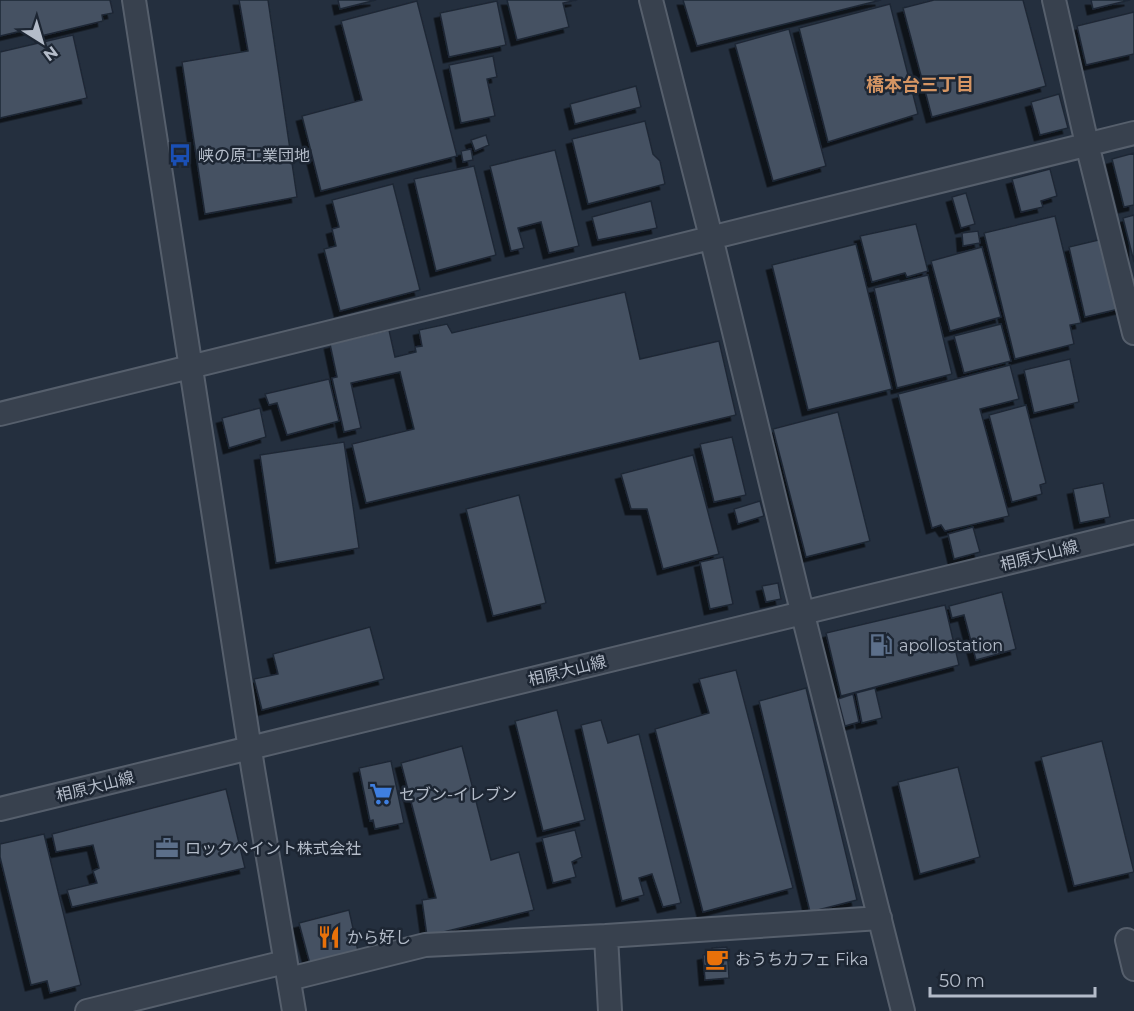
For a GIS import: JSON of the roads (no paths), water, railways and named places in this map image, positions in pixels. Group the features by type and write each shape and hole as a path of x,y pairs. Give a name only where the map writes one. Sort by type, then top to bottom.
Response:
{"street":[{"path":"134,0 250,748 294,1011"},
{"path":"651,0 903,1011"},
{"path":"1054,0 1134,333"},
{"path":"0,414 1134,133"},
{"name":"相原大山線","path":"0,809 1134,532"},
{"path":"87,1011 287,970 425,945 880,918"},
{"path":"606,936 610,1011"},
{"path":"1127,939 1134,969"}],"place":[{"name":"峡の原工業団地","path":"180,155"},
{"name":"apollostation","path":"881,645"},
{"name":"セブン-イレブン","path":"381,794"},
{"name":"ロックペイント株式会社","path":"167,848"},
{"name":"から好し","path":"329,937"},
{"name":"おうちカフェ Fika","path":"717,959"}],"district":[{"name":"橋本台三丁目","path":"920,85"}]}
